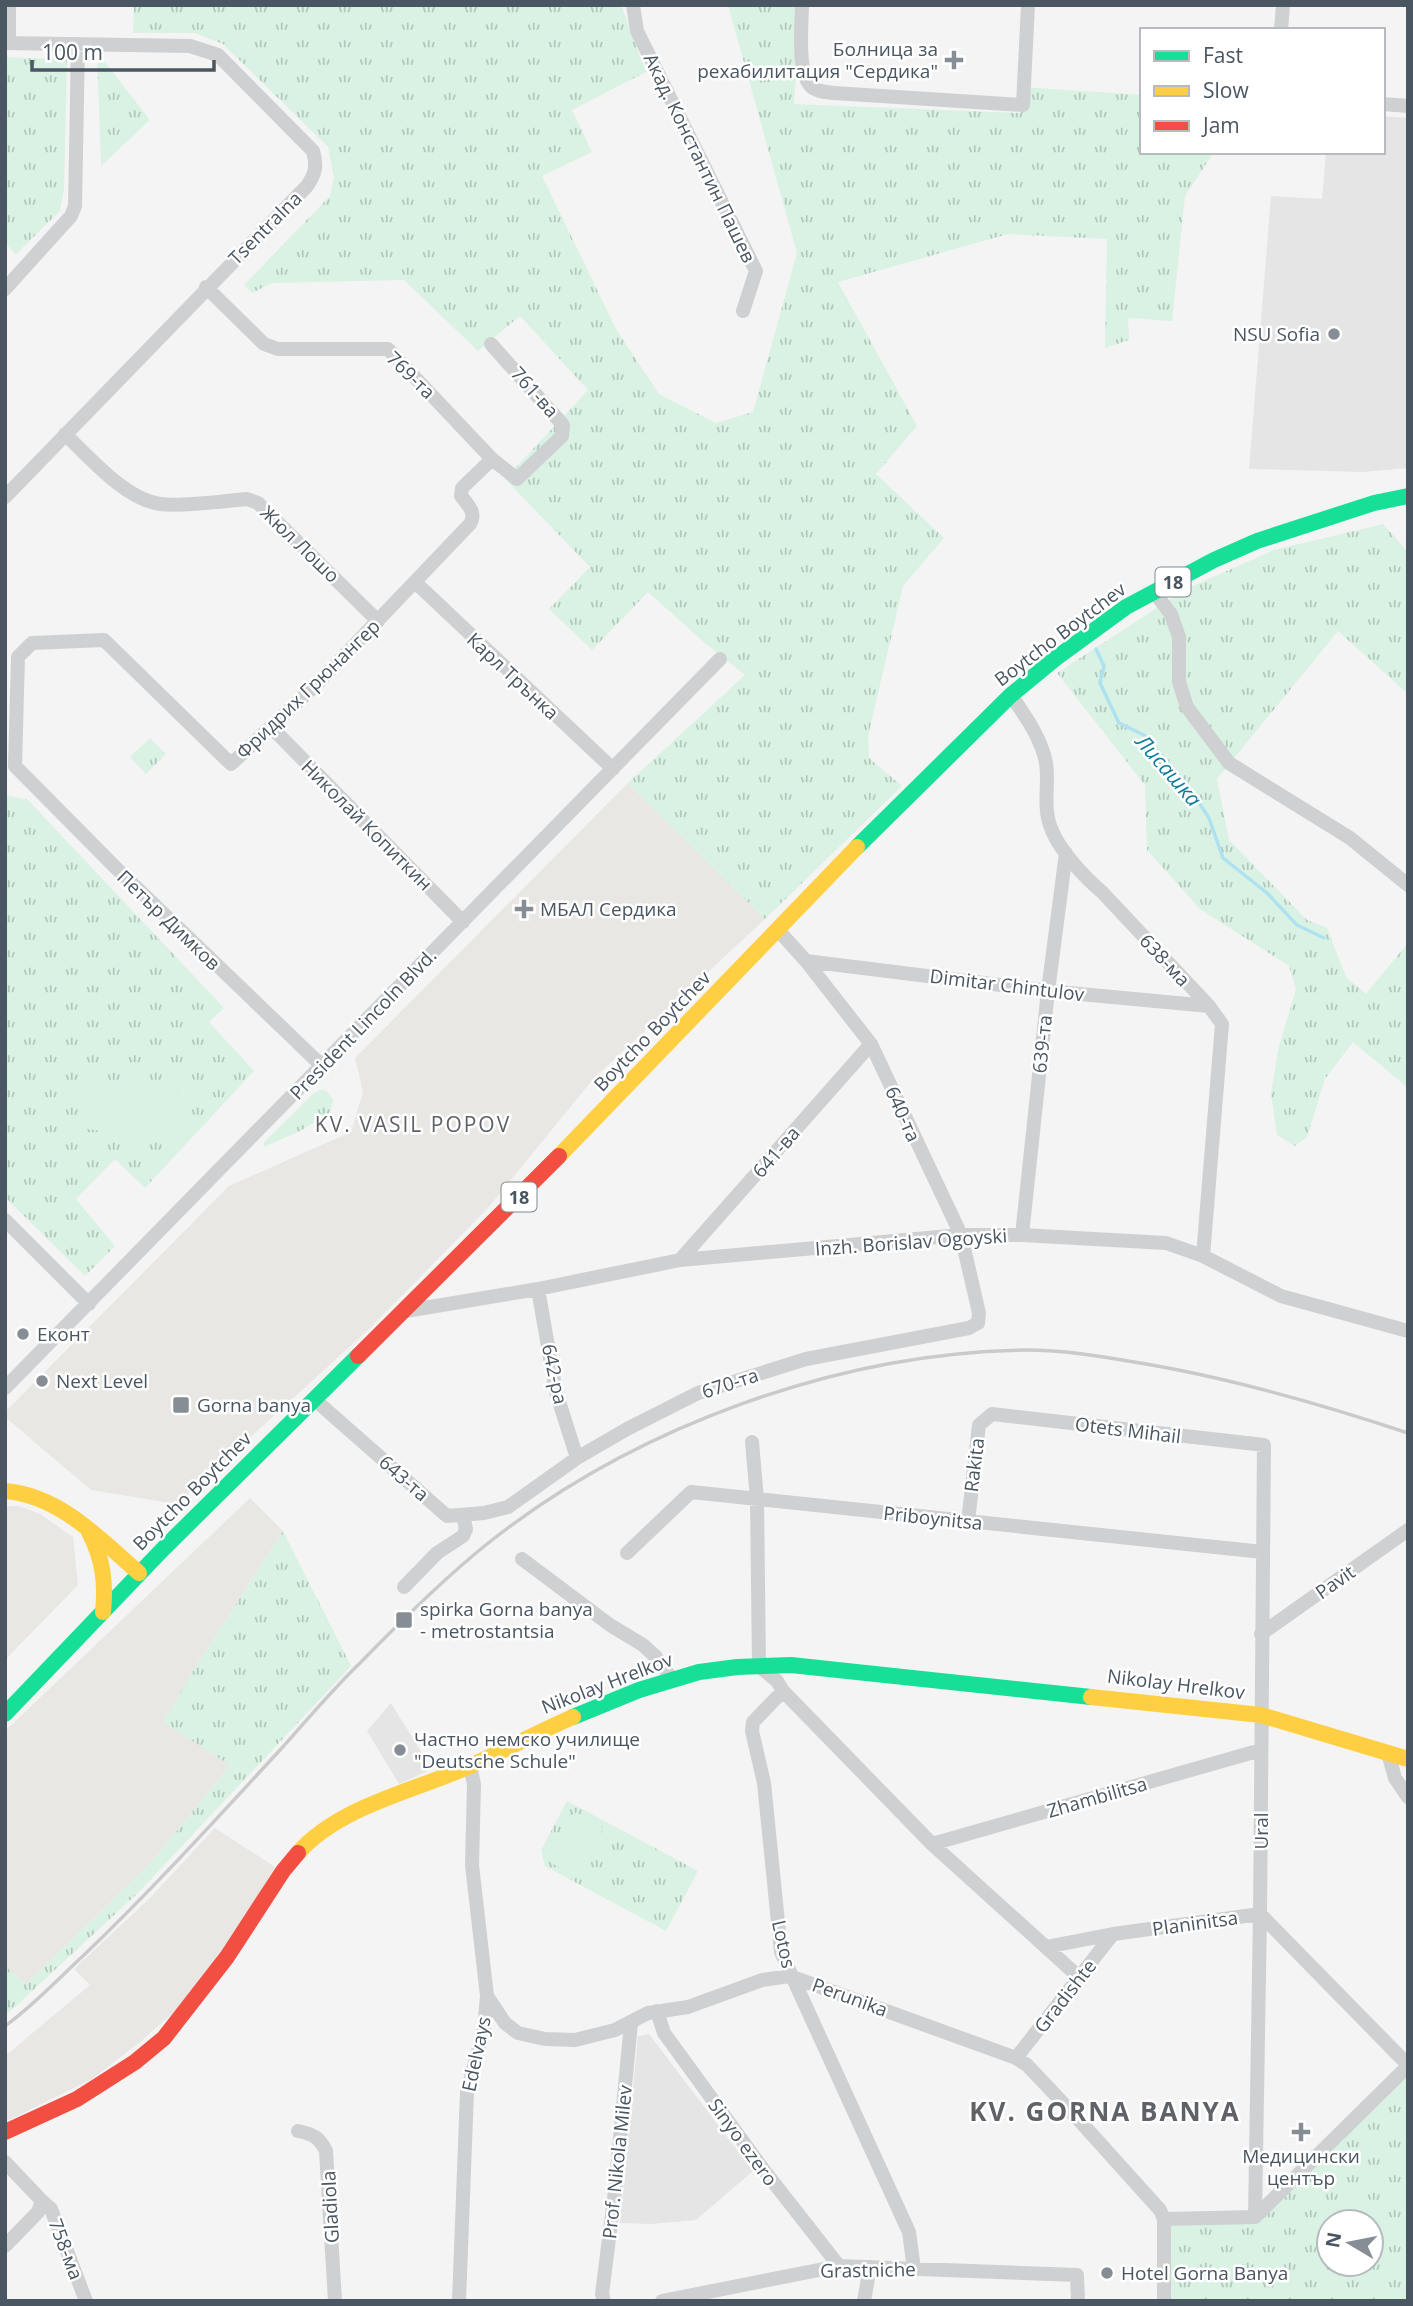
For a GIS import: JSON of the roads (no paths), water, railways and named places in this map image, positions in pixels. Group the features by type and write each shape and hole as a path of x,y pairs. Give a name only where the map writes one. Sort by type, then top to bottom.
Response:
{"main road":[{"name":"Boytcho Boytchev","path":"5,1714 139,1573 547,1169 845,859 1011,695 1126,607 1214,560 1257,541 1374,503 1408,496"},
{"path":"5,1491 37,1496 89,1532 139,1573"},
{"path":"89,1532 104,1564 103,1612"},
{"name":"Nikolay Hrelkov","path":"5,2132 46,2115 98,2086 135,2062 164,2038 227,1957 283,1871 317,1835 349,1815 470,1766 549,1727 672,1679 699,1672 760,1666 813,1666 1261,1715 1408,1759"}],"street":[{"path":"5,289 71,216 75,206 78,44 7,43 9,5"},
{"name":"Акад. Константин Пашев","path":"633,5 637,31 756,271 743,311"},
{"path":"802,5 802,65 812,88 834,93 1023,105 1028,5"},
{"path":"1281,28 1283,5"},
{"name":"Tsentralna","path":"5,497 307,186 313,177 316,164 313,151 218,55 190,46 78,44"},
{"path":"1385,104 1408,106"},
{"name":"769-та","path":"206,287 264,344 290,351 388,349 492,459"},
{"name":"761-ва","path":"491,344 564,425 562,436 520,478 513,477 492,459"},
{"name":"Жюл Лошо","path":"65,434 118,484 145,499 161,504 247,499 258,503 378,621"},
{"name":"Фридрих Грюнангер","path":"19,770 15,766 18,657 32,643 104,640 231,764 272,728 470,524 473,512 461,496 462,488 492,459"},
{"name":"Карл Трънка","path":"415,582 613,769"},
{"path":"1154,593 1171,614 1179,637 1179,682 1187,707 1229,763 1350,838 1408,885"},
{"name":"President Lincoln Blvd.","path":"5,1388 720,659"},
{"name":"638-ма","path":"1011,695 1039,742 1046,764 1048,820 1066,853 1083,876 1102,892 1209,1006 1222,1024 1203,1256"},
{"name":"Николай Копиткин","path":"272,728 463,922"},
{"name":"Петър Димков","path":"19,770 115,867 322,1066"},
{"name":"639-та","path":"1022,1235 1066,853"},
{"name":"640-та","path":"778,930 806,961 871,1044 961,1235 979,1313 978,1324"},
{"name":"Dimitar Chintulov","path":"806,961 1048,991 1209,1006"},
{"name":"641-ва","path":"680,1260 871,1044"},
{"path":"5,1220 89,1304"},
{"name":"Inzh. Borislav Ogoyski","path":"403,1311 538,1289 680,1260 961,1235 1022,1235 1166,1243 1203,1256 1281,1296 1408,1331"},
{"name":"642-ра","path":"538,1289 556,1392 577,1458"},
{"name":"670-та","path":"508,1507 577,1458 698,1393 806,1359 969,1328 978,1324"},
{"name":"643-та","path":"314,1399 447,1516 484,1513 508,1507"},
{"name":"Otets Mihail","path":"992,1414 1264,1445"},
{"name":"Rakita","path":"968,1522 979,1425 992,1414"},
{"path":"752,1442 757,1499 760,1666 932,1844 1080,1978"},
{"name":"Ural","path":"1255,2217 1264,1445"},
{"name":"Priboynitsa","path":"627,1553 691,1492 1262,1552"},
{"path":"404,1587 437,1553 463,1536 466,1529 463,1515"},
{"name":"Pavit","path":"1261,1634 1408,1530"},
{"path":"522,1559 611,1625 643,1645 656,1657 672,1679"},
{"name":"Lotos","path":"783,1691 752,1722 751,1731 764,1783 779,1940 790,1976 909,2232 914,2269"},
{"name":"Zhambilitsa","path":"932,1844 1262,1750"},
{"path":"1388,1753 1395,1778 1408,1797"},
{"name":"Edelvays","path":"458,2301 467,2092 484,2029 487,1996 472,1865 474,1784 470,1766"},
{"name":"Planinitsa","path":"1046,1947 1113,1934 1260,1914 1408,2066"},
{"name":"Gradishte","path":"1016,2058 1113,1934"},
{"name":"Perunika","path":"487,1996 505,2023 525,2036 582,2039 615,2030 642,2015 688,2007 762,1980 790,1976 1016,2058 1027,2065 1160,2210 1164,2219"},
{"name":"Sinyo ezero","path":"657,2011 664,2032 763,2169 839,2266"},
{"name":"Prof. Nikola Milev","path":"604,2301 602,2294 631,2023"},
{"path":"1164,2301 1164,2219 1255,2217 1408,2066"},
{"name":"Gladiola","path":"298,2131 313,2134 321,2140 326,2151 335,2301"},
{"name":"758-ма","path":"5,2162 51,2209 86,2301"},
{"path":"5,2246 38,2212 42,2201"},
{"name":"Grastniche","path":"662,2301 839,2266 1077,2275 1079,2301"},
{"path":"864,2301 870,2267"}],"waterway":[{"name":"Лисашка","path":"1096,649 1104,666 1100,683 1119,723 1144,735 1188,786 1209,818 1223,858 1267,893 1297,925 1324,938"}],"railway":[{"path":"5,2026 46,1991 136,1904 340,1684 454,1572 545,1502 607,1465 673,1432 742,1404 812,1381 884,1365 956,1354 1027,1350 1094,1356 1204,1375 1307,1401 1408,1433"}],"place":[{"name":"Болница за рехабилитация \"Сердика\"","path":"954,60"},
{"name":"NSU Sofia","path":"1334,334"},
{"name":"МБАЛ Сердика","path":"524,909"},
{"name":"Еконт","path":"23,1334"},
{"name":"Next Level","path":"42,1381"},
{"name":"Gorna banya","path":"181,1405"},
{"name":"spirka Gorna banya - metrostantsia","path":"404,1620"},
{"name":"Частно немско училище \"Deutsche Schule\"","path":"400,1750"},
{"name":"Медицински център","path":"1301,2132"},
{"name":"Hotel Gorna Banya","path":"1107,2273"}],"district":[{"name":"KV. VASIL POPOV","path":"413,1124"},
{"name":"KV. GORNA BANYA","path":"1105,2111"}]}
